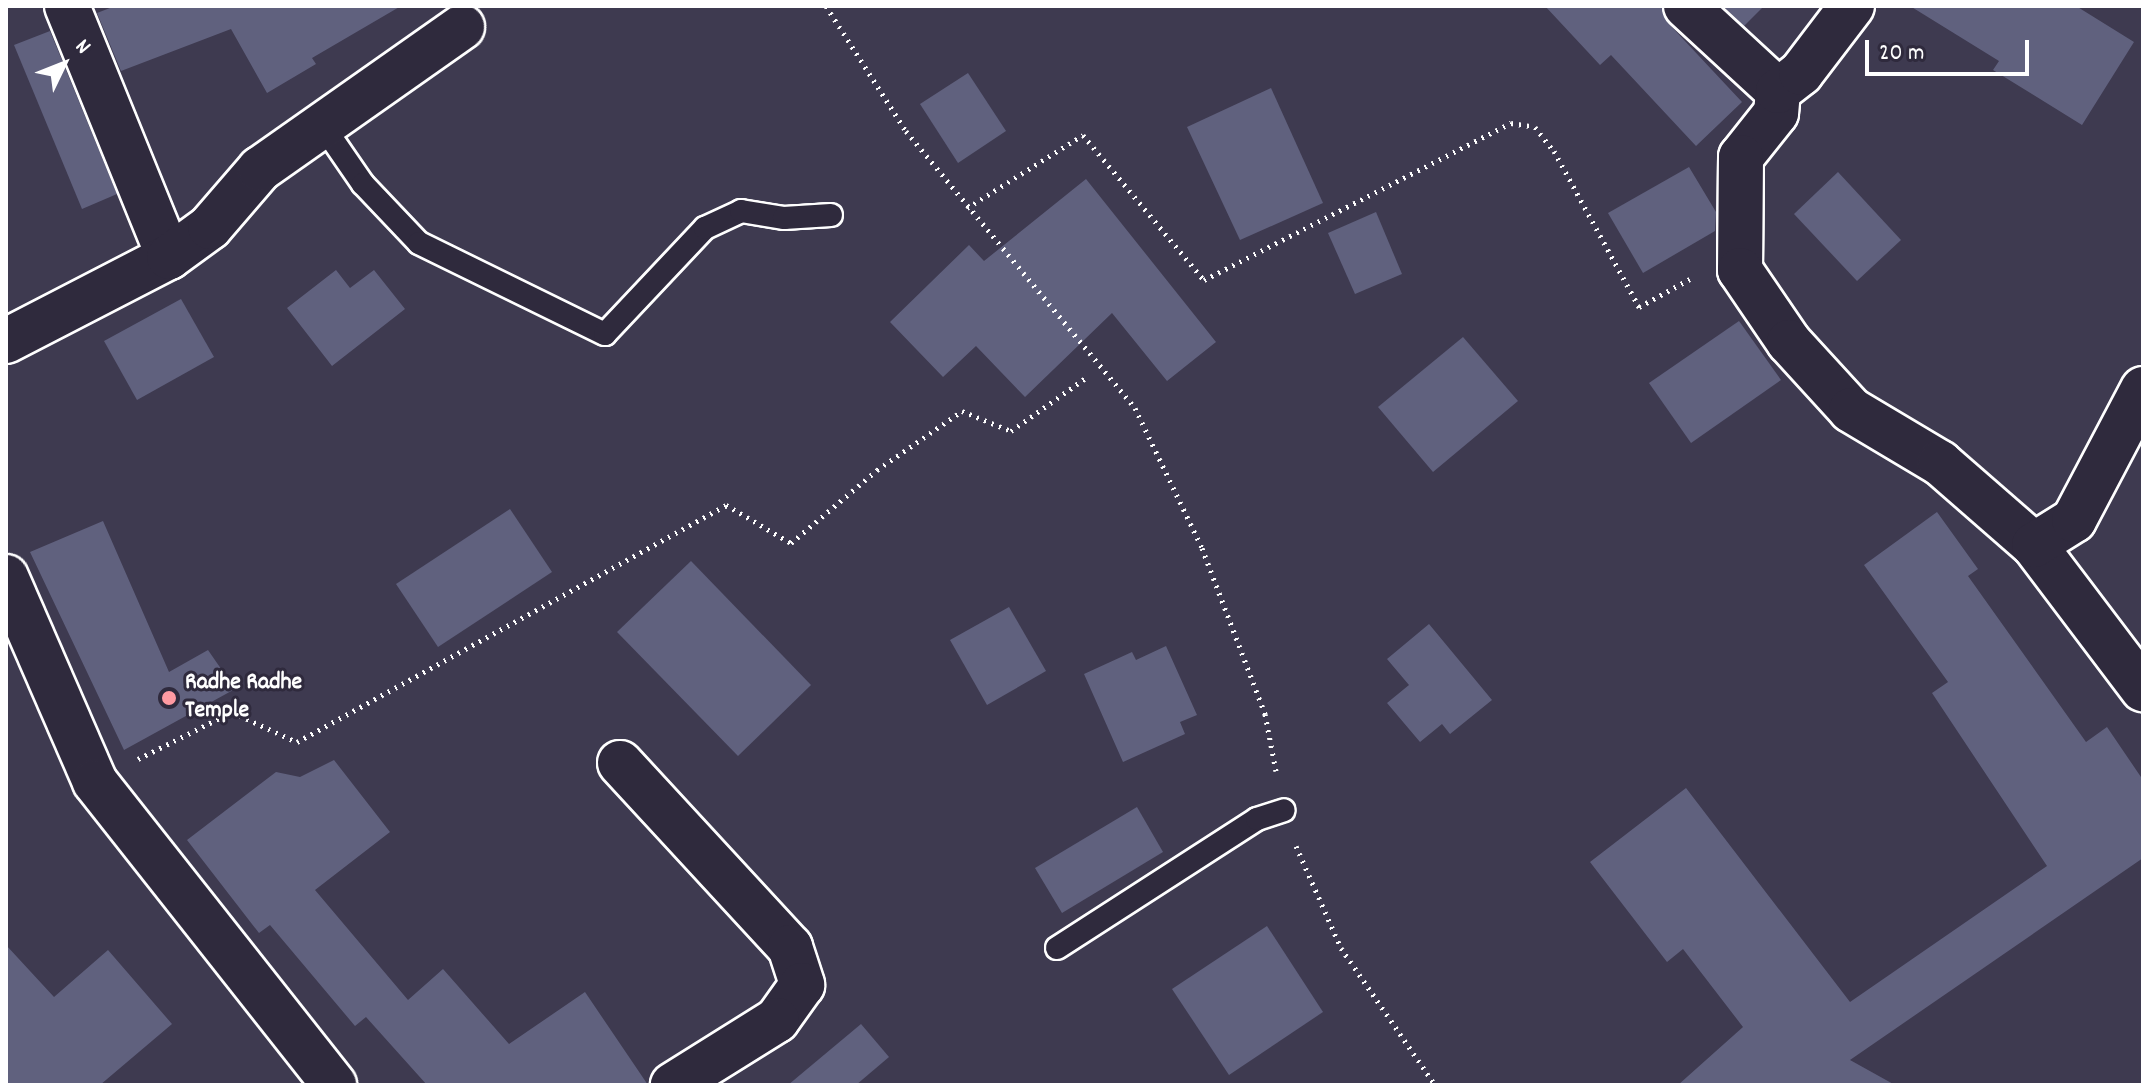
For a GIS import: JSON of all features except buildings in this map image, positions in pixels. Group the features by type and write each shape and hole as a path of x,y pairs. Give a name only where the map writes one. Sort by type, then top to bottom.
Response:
{"street":[{"path":"67,6 169,257"},
{"path":"1686,6 1778,91"},
{"path":"1852,6 1801,73 1778,91 1776,113 1741,157 1740,270 1789,342 1851,410 1940,463 2034,545 2143,689"},
{"path":"6,341 169,257 210,227 260,169 321,123 462,27"},
{"path":"2034,545 2074,520 2143,389"},
{"path":"6,577 95,782 334,1085"},
{"path":"620,763 790,947 802,985 777,1020 673,1085"}],"lane":[{"path":"321,123 363,184 419,243 605,334 705,228 741,211 811,219 831,215"},
{"path":"1057,948 1257,819 1284,810"}],"path":[{"path":"826,6 906,131 1135,408 1202,548 1265,714 1284,810 1335,937 1435,1085"},
{"path":"967,208 1083,135 1204,280 1511,123 1535,127 1554,151 1639,307 1712,267 1740,270"},
{"path":"95,782 232,712 297,742 726,505 791,543 962,411 1011,431 1087,377"}],"place":[{"name":"Radhe Radhe Temple","path":"169,698"}]}
